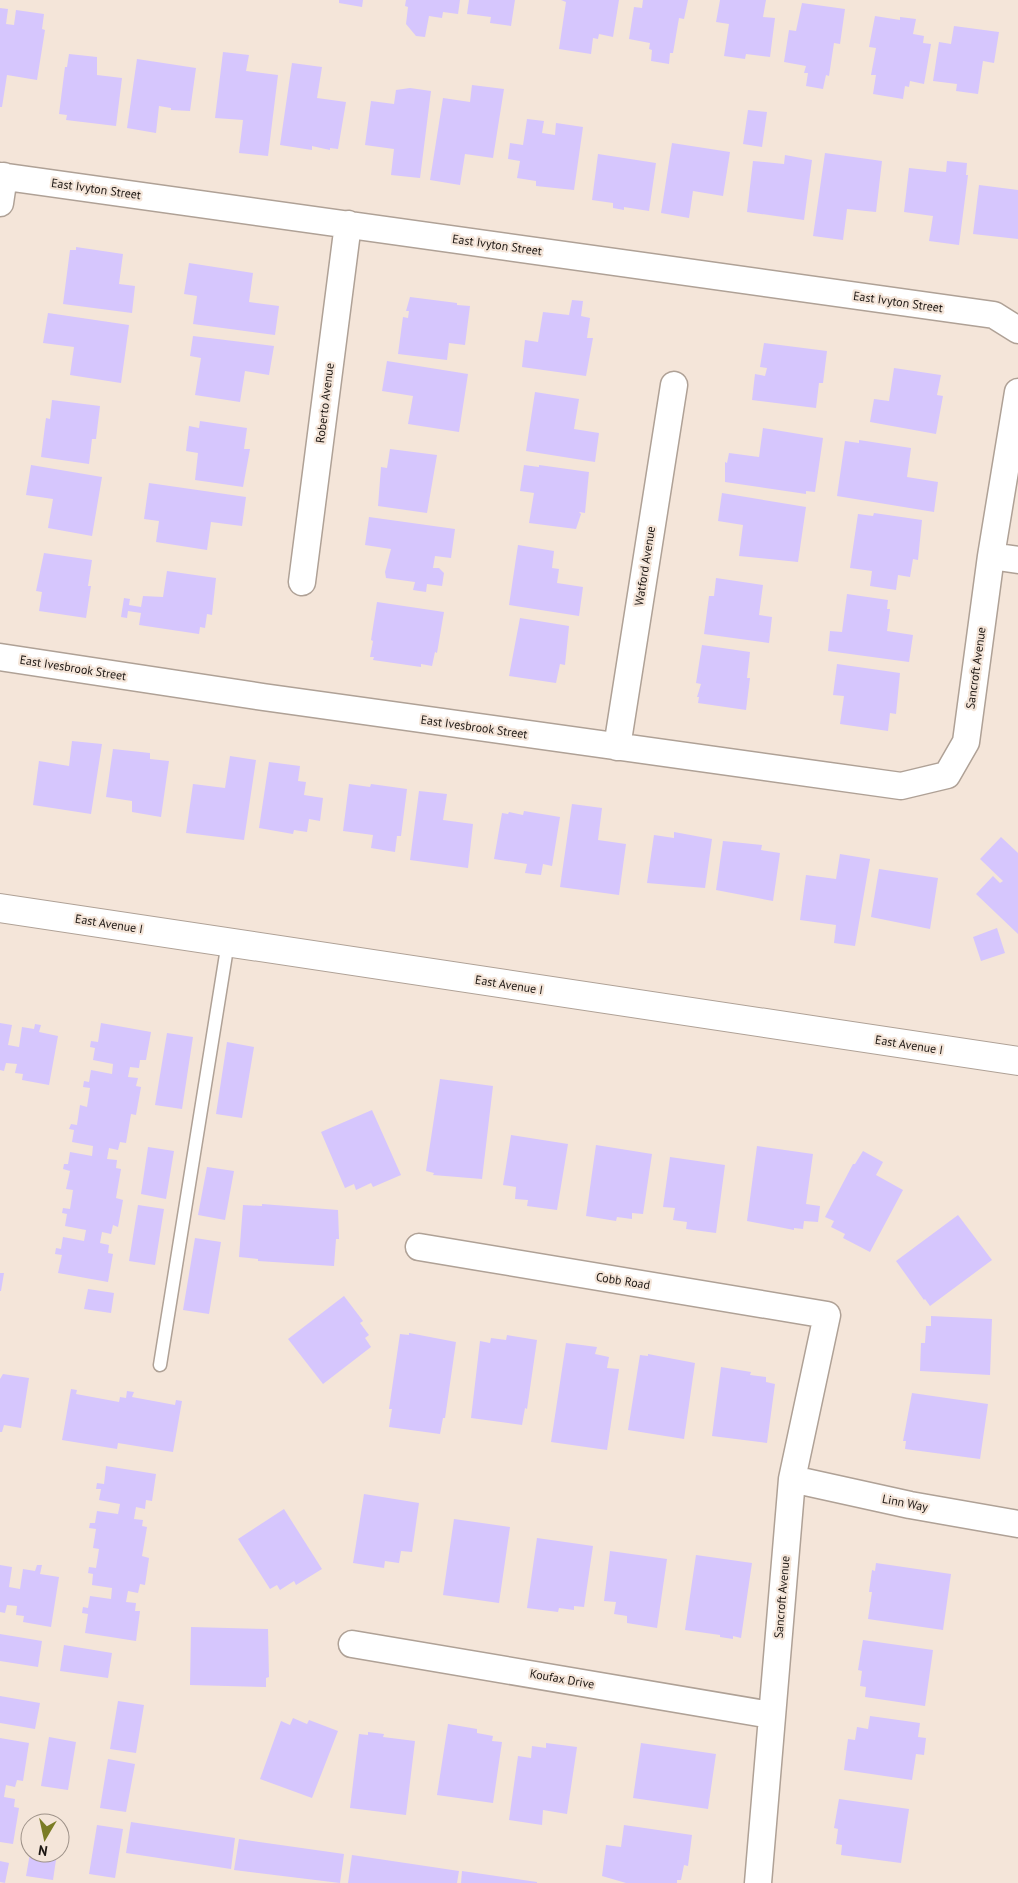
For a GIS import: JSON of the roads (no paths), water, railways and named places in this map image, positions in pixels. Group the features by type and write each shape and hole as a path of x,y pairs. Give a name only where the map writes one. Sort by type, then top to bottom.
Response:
{"main road":[{"name":"East Avenue I","path":"0,908 1018,1061"}],"street":[{"path":"0,203 2,176"},
{"name":"East Ivyton Street","path":"2,176 994,315 1018,330"},
{"name":"Roberto Avenue","path":"302,582 348,224"},
{"name":"Watford Avenue","path":"617,747 674,384"},
{"path":"1018,392 991,556 1018,560"},
{"name":"Sancroft Avenue","path":"947,775 966,742 991,556"},
{"name":"East Ivesbrook Street","path":"0,657 617,747 900,786 947,775"},
{"name":"Cobb Road","path":"419,1248 827,1315"},
{"name":"Sancroft Avenue","path":"758,1883 792,1479 827,1315"},
{"name":"Linn Way","path":"792,1479 910,1505 1018,1524"},
{"name":"Koufax Drive","path":"352,1644 771,1715"}],"lane":[{"path":"160,1366 228,942"}]}
